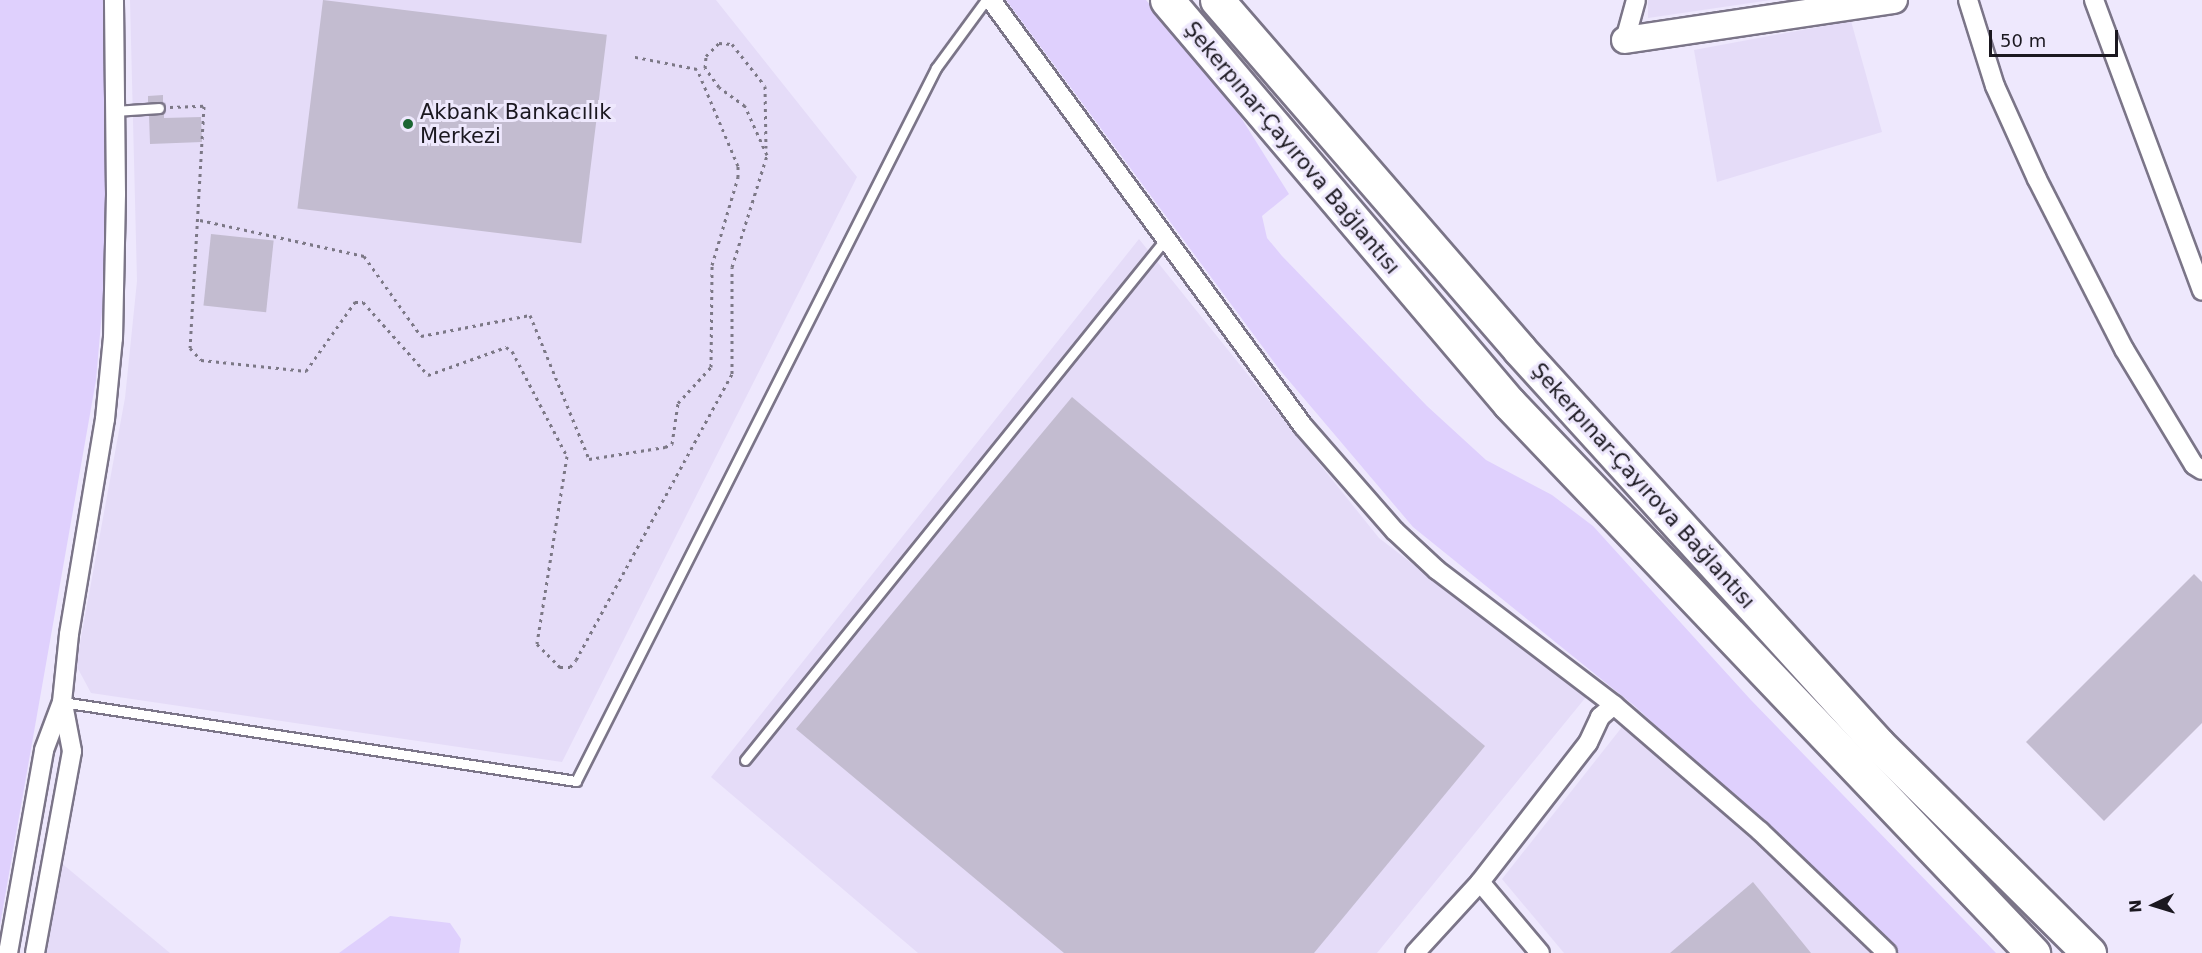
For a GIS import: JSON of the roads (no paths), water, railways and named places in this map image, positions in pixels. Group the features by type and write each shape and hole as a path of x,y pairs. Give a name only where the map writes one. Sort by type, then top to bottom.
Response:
{"highway":[{"name":"Şekerpınar-Çayırova Bağlantısı","path":"1167,0 1509,403 2032,953"},
{"name":"Şekerpınar-Çayırova Bağlantısı","path":"1217,0 1511,340 1878,744 2089,953"},
{"path":"2043,908 2096,953"}],"street":[{"path":"8,953 44,750 62,702 105,419 113,338 114,0"},
{"path":"991,0 1164,241 1303,426 1395,531 1437,570 1614,705 1760,831 1887,953"},
{"path":"1636,0 1625,40 1894,0"},
{"path":"1968,0 1995,86 2037,179 2124,349 2194,465 2202,470"},
{"path":"2094,0 2202,291"},
{"path":"35,953 72,751 62,702"},
{"path":"1415,953 1480,882 1588,743 1600,717 1614,705"},
{"path":"1480,882 1540,953"}],"lane":[{"path":"62,702 576,781 936,68 986,0"},
{"path":"115,111 159,108"},
{"path":"745,760 1164,241"}],"place":[{"name":"Akbank Bankacılık Merkezi","path":"408,124"}]}
